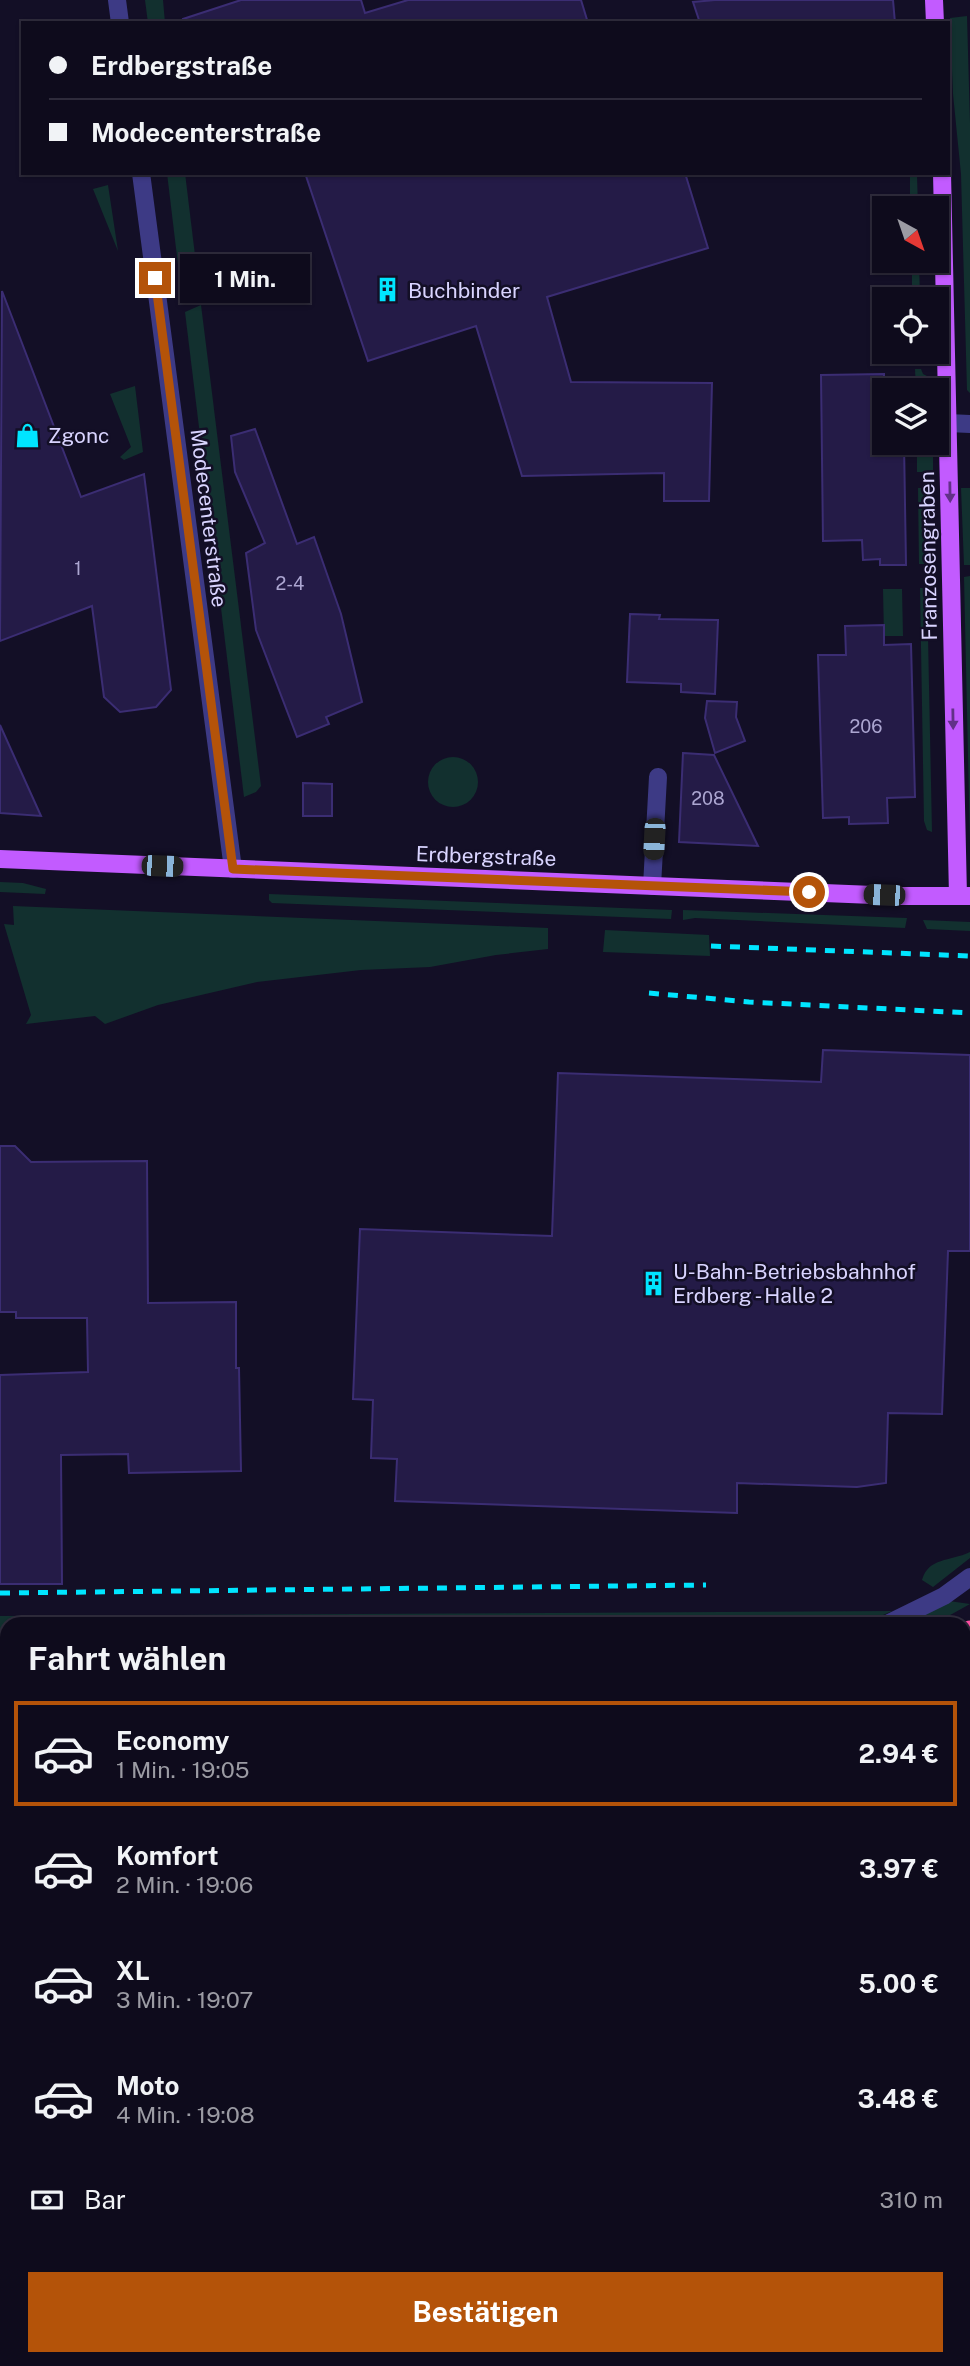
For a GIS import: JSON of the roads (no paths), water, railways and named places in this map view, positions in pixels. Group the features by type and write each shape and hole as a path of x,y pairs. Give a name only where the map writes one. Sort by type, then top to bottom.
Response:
{"main road":[{"path":"934,0 935,21"},
{"name":"Franzosengraben","path":"942,175 947,378"},
{"name":"Franzosengraben","path":"949,453 964,896"},
{"name":"Erdbergstraße","path":"0,859 964,896"}],"street":[{"path":"117,0 120,21"},
{"name":"Modecenterstraße","path":"141,175 233,869"},
{"path":"949,423 970,424"},
{"path":"652,886 658,777"},
{"path":"901,1617 944,1596 970,1577"}],"railway":[{"path":"711,946 970,956"},
{"path":"649,993 749,1002 970,1013"},
{"path":"0,1593 706,1585"}],"place":[{"name":"Buchbinder","path":"388,290"},
{"name":"Zgonc","path":"28,435"},
{"name":"U-Bahn-Betriebsbahnhof Erdberg - Halle 2","path":"653,1283"}]}
